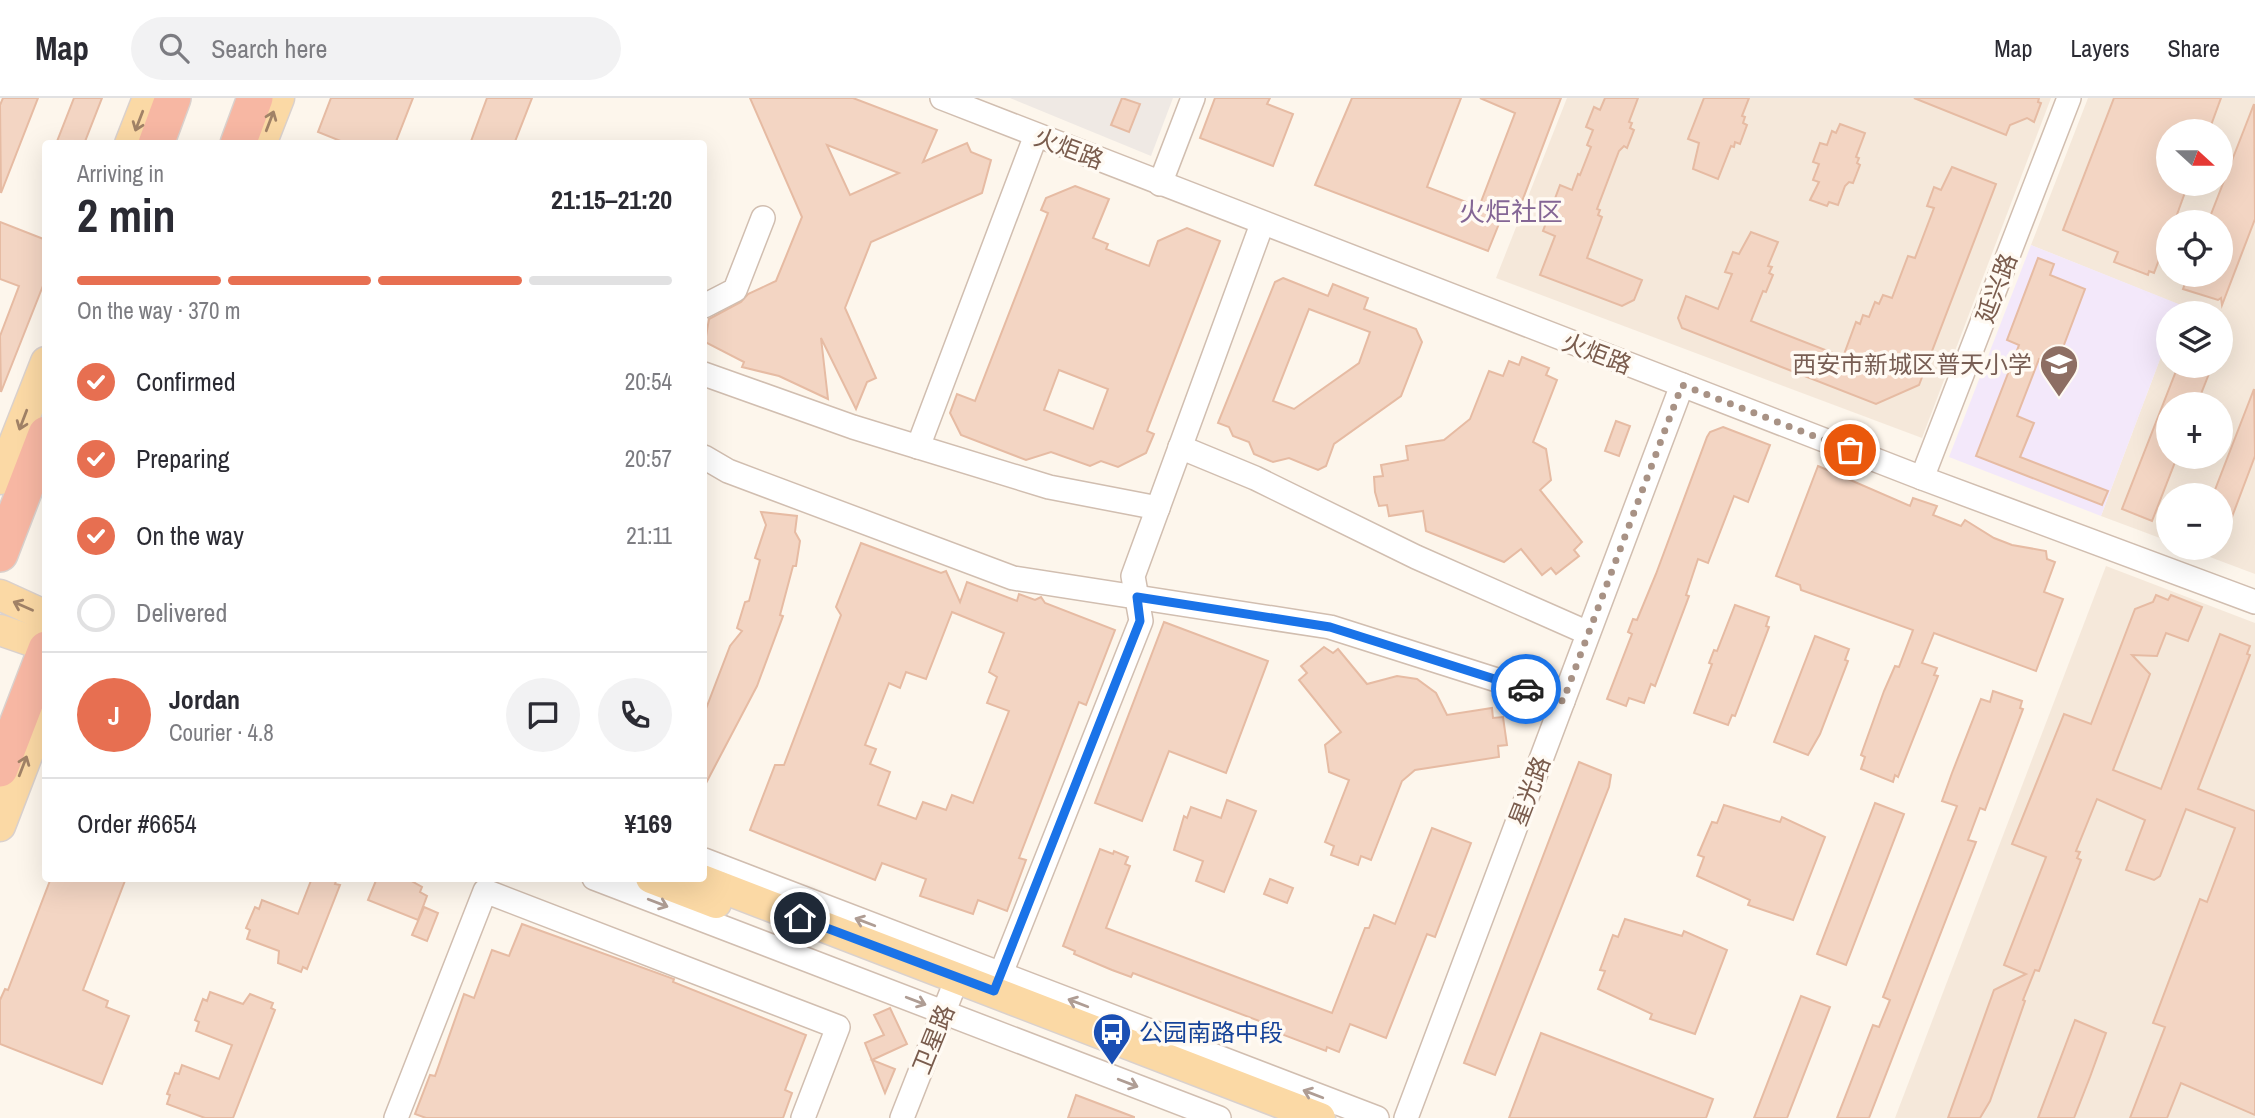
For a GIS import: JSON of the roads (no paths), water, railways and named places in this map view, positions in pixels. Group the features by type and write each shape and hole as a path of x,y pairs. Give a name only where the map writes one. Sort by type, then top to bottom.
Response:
{"highway":[{"path":"157,140 173,98"},
{"path":"239,140 255,98"},
{"path":"0,554 42,444"},
{"path":"0,769 42,659"}],"main road":[{"path":"132,140 148,98"},
{"path":"263,140 279,98"},
{"path":"0,479 42,372"},
{"path":"0,596 42,614"},
{"path":"0,630 42,646"},
{"path":"0,825 42,716"},
{"path":"662,882 954,986 998,983 1320,1118"},
{"path":"707,882 1271,1118"}],"street":[{"name":"火炬路","path":"942,98 1922,478 2255,602"},
{"path":"1160,184 1193,98"},
{"name":"延兴路","path":"1922,478 2069,98"},
{"path":"918,447 1036,135"},
{"path":"707,304 735,290 763,218"},
{"path":"1262,224 1133,576 1140,621 998,983 1377,1118"},
{"path":"707,375 918,447 1049,487 1158,508"},
{"name":"星光路","path":"1406,1118 1682,385"},
{"path":"1180,447 1255,478 1416,557 1588,633"},
{"path":"707,459 728,471 1013,578 1330,627 1563,701"},
{"path":"707,862 1219,1118"},
{"path":"607,882 954,986"},
{"path":"396,1118 485,891 838,1027 803,1118"},
{"name":"卫星路","path":"902,1118 954,986"}],"place":[{"name":"西安市新城区普天小学","path":"2059,398"},
{"name":"公园南路中段","path":"1112,1066"}],"district":[{"name":"火炬社区","path":"1511,211"}]}
